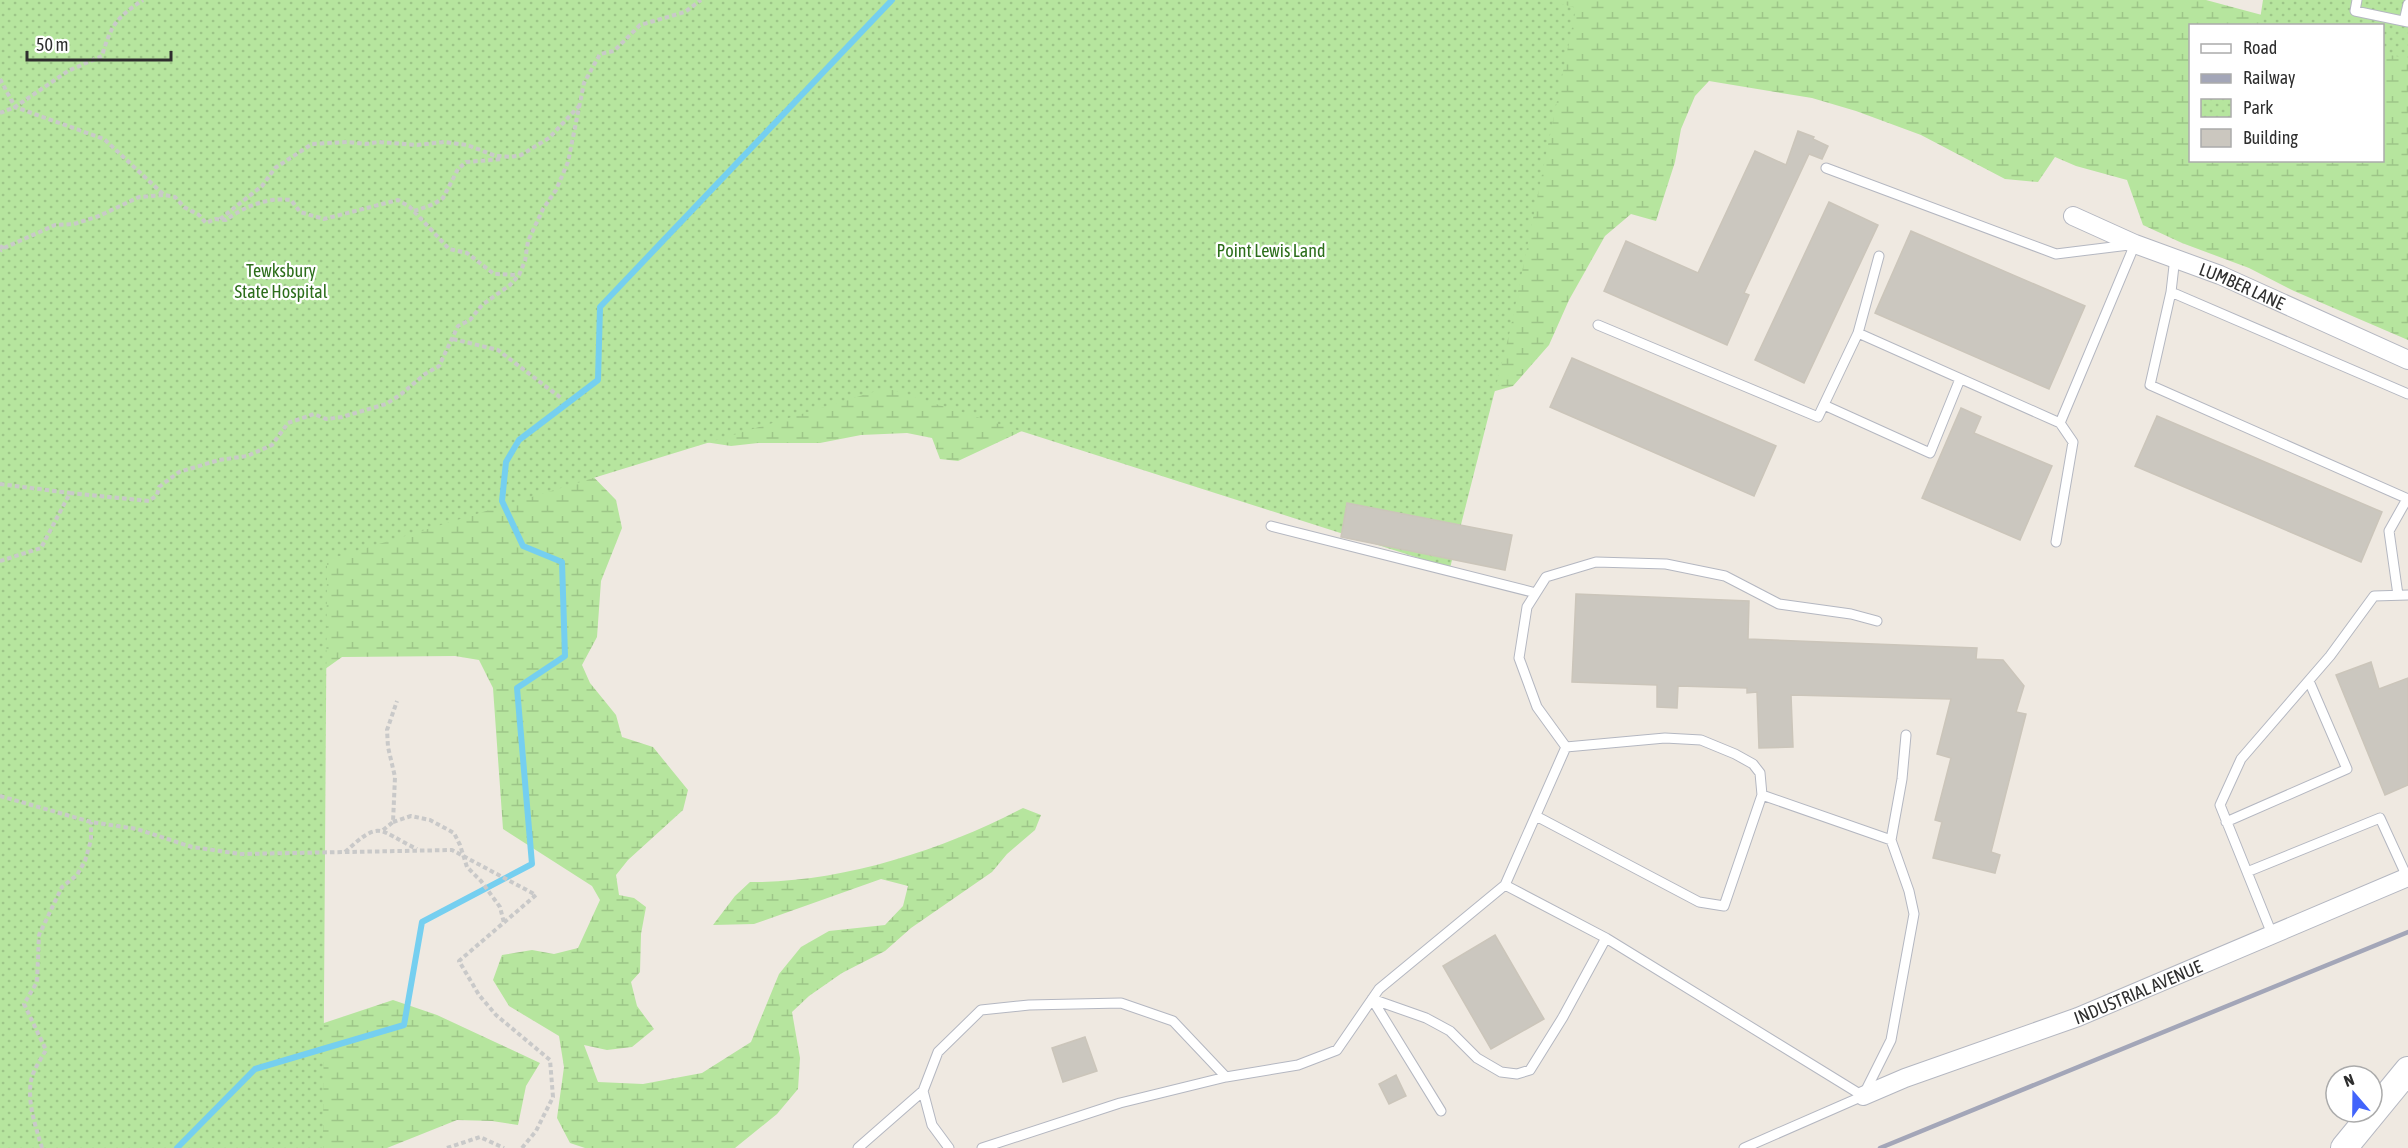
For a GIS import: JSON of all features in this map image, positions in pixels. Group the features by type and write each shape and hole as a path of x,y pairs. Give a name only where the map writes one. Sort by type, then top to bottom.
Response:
{"main road":[{"path":"2344,1148 2408,1070"}],"street":[{"name":"LUMBER LANE","path":"2073,216 2135,244 2220,274 2408,360"},
{"name":"INDUSTRIAL AVENUE","path":"1863,1096 1905,1078 2078,1017 2408,877"}],"lane":[{"path":"2357,0 2355,11 2406,21 2408,4"},
{"path":"1826,168 2056,254 2135,244 2060,423"},
{"path":"1598,325 1818,417 1858,333 1879,256"},
{"path":"2175,257 2171,292 2150,385 2408,499 2390,531 2403,595 2374,596 2330,656 2241,759 2220,805 2272,934"},
{"path":"2171,292 2408,394"},
{"path":"1858,333 2060,423 2073,442 2056,542"},
{"path":"1824,405 1930,453 1960,379"},
{"path":"1271,526 1536,593"},
{"path":"1566,747 1537,707 1519,658 1527,607 1546,577 1596,562 1666,564 1725,576 1779,604 1851,614 1877,621"},
{"path":"2226,822 2348,769 2309,681"},
{"path":"1744,1148 1863,1096 1891,1040 1914,914 1910,891 1891,840 1902,779 1905,735"},
{"path":"1536,816 1699,902 1724,906 1762,795 1760,773 1753,764 1701,740 1665,738 1566,747"},
{"path":"982,1148 1120,1103 1226,1077 1298,1065 1337,1050 1379,989 1505,885 1566,747"},
{"path":"1762,795 1891,840"},
{"path":"2247,872 2380,818 2408,877"},
{"path":"1505,885 1606,938 1863,1096"},
{"path":"1372,999 1426,1018 1450,1030 1477,1058 1501,1072 1517,1074 1530,1070 1563,1017 1606,938"},
{"path":"1372,999 1441,1111"},
{"path":"858,1148 923,1091 938,1052 981,1010 1029,1005 1121,1004 1173,1021 1226,1077"},
{"path":"923,1091 932,1125 949,1148"}],"path":[{"path":"0,113 15,107 68,71 102,56 111,28 122,15 143,0"},
{"path":"0,484 149,501 157,495 159,487 165,480 179,472 226,458 247,456 272,445 288,423 314,414 326,419 342,417 386,404 400,395 425,374 439,366 458,326 470,320 482,305 510,285 519,275 525,261 528,241 543,209 556,190 568,162 584,83 600,54 614,51 640,25 685,12 701,0"},
{"path":"0,79 15,107 104,139 164,195"},
{"path":"414,211 443,198 458,169 466,162 521,155 549,138 579,106"},
{"path":"220,219 262,186 275,168 312,144 379,142 417,145 444,142 467,145 505,158"},
{"path":"1,248 55,225 74,224 99,216 139,197 164,195 175,197 184,207 199,215 206,223 215,219 226,220 236,212 274,198 291,200 300,212 324,219 398,201 414,211 448,249 467,253 494,274 519,275"},
{"path":"453,339 498,350 561,398"},
{"path":"0,561 40,548 70,493"},
{"path":"393,822 396,777 388,747 387,730 397,701"},
{"path":"0,796 91,822 137,829 192,847 241,854 452,850 536,895 459,961 478,995 496,1015 550,1060 553,1097 536,1131 522,1148"},
{"path":"345,852 368,832 383,830 393,822 411,816 430,820 454,833 467,867 481,881 500,907 504,923"},
{"path":"42,1148 30,1092 31,1078 46,1050 24,1004 37,982 39,935 62,887 77,874 85,861 91,840 91,822"},
{"path":"383,830 421,851"},
{"path":"447,1148 480,1137 504,1148"}],"green space":[{"name":"Tewksbury State Hospital","path":"0,0 1548,0 1576,8 1510,331 1450,568 886,388 327,560 323,1148 0,1148"},
{"name":"Point Lewis Land","path":"878,0 2206,0 2295,24 2189,24 2189,162 2384,162 2384,44 2408,50 2408,340 2294,291 2249,268 2182,243 2143,225 2127,180 2076,166 2055,157 2038,182 2005,179 1921,135 1856,111 1812,98 1709,81 1695,96 1681,129 1675,162 1656,221 1631,214 1605,236 1569,300 1549,345 1513,386 1435,408 1022,431 958,461 940,459 932,438 907,433 861,435 820,443 758,443 731,446 685,439 578,461 616,500 622,528 601,581 597,637 582,665 590,683 616,715 622,737 653,747 688,790 683,810 628,860 616,875 619,895 634,898 646,907 641,934 640,972 631,982 637,1006 654,1029 632,1047 607,1050 584,1045 598,1082 643,1084 702,1073 751,1042 779,974 801,947 829,931 885,925 903,906 908,886 881,879 754,924 713,925 735,896 750,882 820,877 855,870 925,850 1023,808 1041,815 1035,830 1007,854 992,872 911,928 885,951 842,973 809,996 792,1012 800,1058 798,1089 777,1114 735,1148 585,1148 570,1143 557,1118 564,1067 559,1036 509,1006 493,980 502,955 532,950 554,954 578,948 600,900 592,886 503,829 493,688 479,660 455,656 342,657 276,704 0,581"},
{"path":"2263,0 2408,0 2408,58 2384,54 2384,24 2259,24"},
{"path":"393,1000 437,1015 540,1063 526,1086 518,1125 492,1121 457,1120 387,1148 150,1148 285,1036"}],"building":[{"path":"1798,131 1828,146 1822,159 1809,154 1744,293 1749,295 1727,345 1604,291 1626,241 1698,273 1755,151 1786,165"},
{"path":"1829,202 1878,225 1804,383 1755,360"},
{"path":"1911,231 2085,306 2049,389 1875,313"},
{"path":"1572,358 1776,446 1754,496 1550,407"},
{"path":"1961,408 1981,417 1974,433 2052,466 2020,540 1922,498"},
{"path":"2157,416 2382,512 2361,562 2135,466"},
{"path":"1347,503 1512,535 1505,570 1341,537"},
{"path":"1576,594 1749,601 1748,639 1977,648 1976,659 2003,660 2024,686 2016,712 2026,714 1991,852 2000,855 1995,873 1933,858 1942,822 1935,820 1951,758 1937,754 1951,699 1791,695 1793,747 1759,748 1757,692 1747,693 1747,688 1678,686 1677,708 1657,707 1657,685 1572,682"},
{"path":"2371,662 2379,689 2408,678 2408,785 2385,795 2336,675"},
{"path":"1495,935 1544,1019 1491,1049 1443,966"},
{"path":"1085,1037 1097,1071 1063,1082 1052,1048"},
{"path":"1396,1075 1406,1096 1389,1104 1379,1084"}],"waterway":[{"path":"177,1148 255,1069 404,1025 422,922 532,864 517,688 565,656 562,562 523,546 502,501 506,462 519,440 598,380 600,307 892,0"}],"railway":[{"path":"1880,1148 2408,932"}]}
